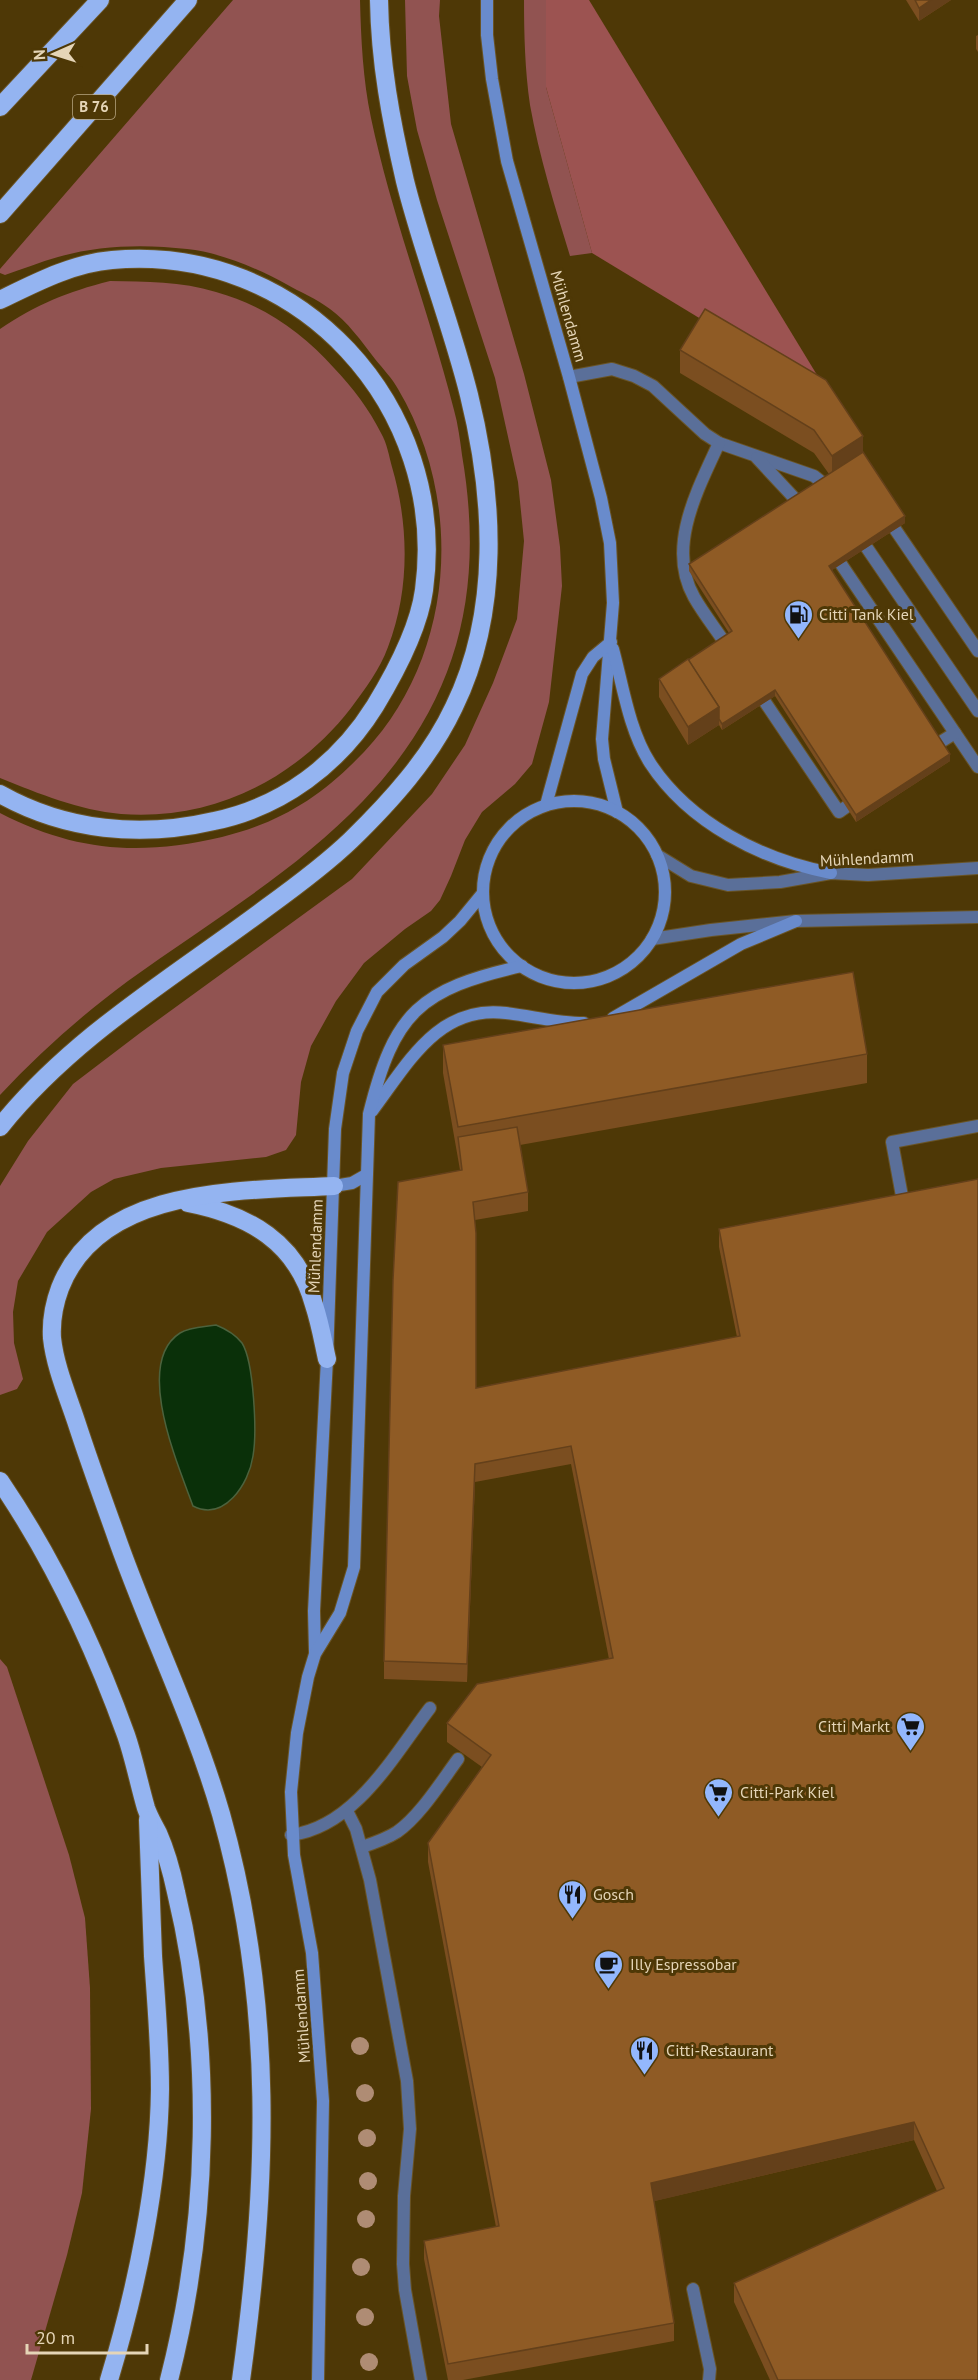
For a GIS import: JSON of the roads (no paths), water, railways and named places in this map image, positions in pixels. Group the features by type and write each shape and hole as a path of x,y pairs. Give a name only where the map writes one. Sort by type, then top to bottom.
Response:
{"highway":[{"path":"0,107 100,0"},
{"name":"B 76","path":"0,214 188,0"},
{"path":"0,1126 58,1063 108,1022 301,883 349,842 391,798 429,751 454,706 473,659 485,606 489,545 481,454 469,395 406,183 387,100 380,39 379,0"},
{"path":"0,300 56,273 111,260 165,260 210,267 262,285 303,309 368,372 402,434 420,481 427,532 424,592 409,640 386,689 364,724 339,753 312,777 283,795 233,817 184,828 141,831 97,828 52,818 0,794"},
{"path":"241,2380 258,2236 263,2114 257,2000 243,1905 220,1810 191,1726 121,1551 65,1390 52,1337 53,1313 61,1287 73,1264 89,1243 152,1206 227,1192 334,1186"},
{"path":"181,1202 203,1206 244,1219 265,1231 290,1256 304,1278 314,1303 327,1359"},
{"path":"0,1481 52,1569 89,1644 126,1737 147,1812 159,1836 176,1890 188,1945 197,2029 201,2113 199,2184 191,2269 169,2380"},
{"path":"109,2380 144,2229 157,2139 160,2090 147,1812"}],"street":[{"name":"Mühlendamm","path":"487,0 487,35 492,79 507,161 569,377 604,508 610,543 614,589 602,739 604,759 617,812"},
{"path":"546,805 582,674 594,657 611,642 641,745 650,763 680,798 708,822 749,846 804,868 831,873"},
{"name":"Mühlendamm","path":"582,801 617,812 641,830 657,855 663,872 664,907 660,924 641,953 627,966 611,975 593,981 574,983 538,976 506,952 494,935 486,914 483,894 484,877 495,846 517,821 546,805 582,801"},
{"name":"Mühlendamm","path":"315,1654 315,1602 335,1129 343,1073 357,1031 377,992 391,977 443,937 483,894"},
{"path":"369,1114 428,1039 452,1021 490,1012 570,1023 587,1023 613,1018 741,944 796,921"},
{"name":"Mühlendamm","path":"318,2380 323,2101 312,1953 291,1835 291,1791 297,1733 308,1677 315,1654 340,1613 354,1567 369,1114 378,1078 388,1053 396,1034 411,1014 443,990 522,966"},
{"path":"334,1186 352,1184 366,1175"}],"lane":[{"path":"569,377 612,369 634,376 653,386 705,434 719,443 814,476 824,484"},
{"path":"719,443 691,505 684,544 685,576 719,625 725,643"},
{"path":"754,455 797,501"},
{"path":"895,530 978,651"},
{"path":"867,548 978,711"},
{"path":"841,564 872,610 889,644 930,705 955,733 978,767"},
{"path":"838,587 850,578"},
{"path":"858,618 872,610"},
{"path":"765,702 782,717 822,778 839,812 846,807"},
{"path":"939,743 955,733"},
{"name":"Mühlendamm","path":"657,855 691,876 728,885 780,882 831,873 868,875 978,868"},
{"path":"652,939 796,921 978,917"},
{"path":"904,1212 892,1142 978,1126"},
{"path":"291,1835 306,1833 322,1827 347,1811 374,1781 430,1708"},
{"path":"362,1847 382,1841 398,1831 411,1819 458,1759"},
{"path":"347,1811 362,1847 372,1891 408,2092 410,2129 404,2196 403,2264 405,2290 421,2380"},
{"path":"693,2289 710,2369 709,2380"}],"place":[{"name":"Citti Tank Kiel","path":"798,640"},
{"name":"Citti Markt","path":"911,1752"},
{"name":"Citti-Park Kiel","path":"719,1818"},
{"name":"Gosch","path":"572,1920"},
{"name":"Illy Espressobar","path":"609,1990"},
{"name":"Citti-Restaurant","path":"645,2076"}]}
